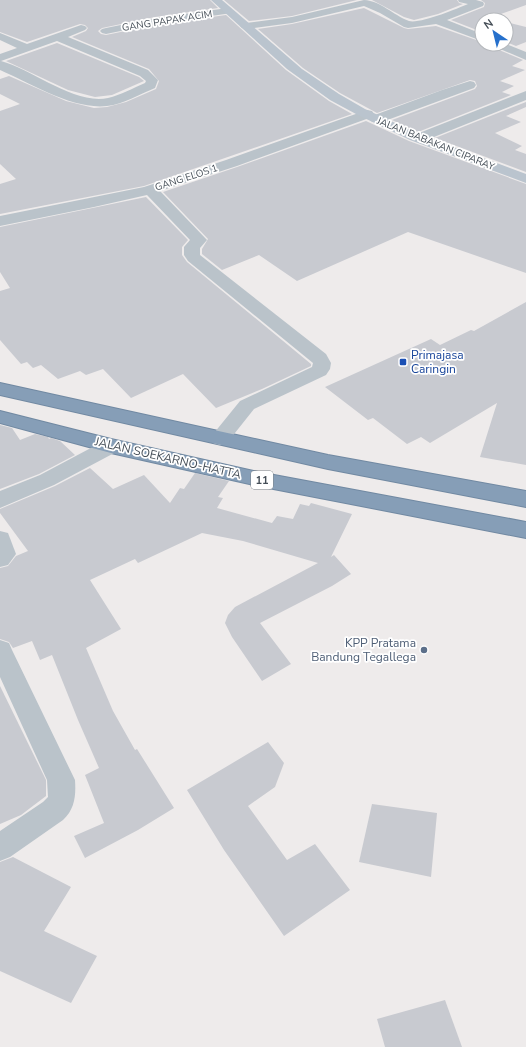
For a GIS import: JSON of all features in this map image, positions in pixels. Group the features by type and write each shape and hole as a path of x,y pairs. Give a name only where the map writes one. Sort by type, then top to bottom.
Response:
{"highway":[{"path":"0,389 220,438 438,484 526,499"},
{"name":"JALAN SOEKARNO-HATTA","path":"0,418 111,446 258,479 526,530"}],"street":[{"name":"JALAN BABAKAN CIPARAY","path":"216,0 311,82 372,117 419,138 526,179"},
{"path":"246,26 296,19 365,3 384,11 408,25 437,20 479,4 463,0"},
{"name":"GANG PAPAK ACIM","path":"106,31 155,21 228,10"},
{"path":"437,20 474,35"},
{"path":"0,58 81,28"},
{"path":"0,36 27,48"},
{"path":"0,65 76,99 94,103 108,102 151,85 152,80 144,73 58,37"},
{"path":"514,51 526,56"},
{"name":"GANG ELOS 1","path":"0,221 125,196 150,189 372,117 418,104 436,95 470,85"},
{"path":"419,138 523,98"},
{"path":"150,189 199,240 192,247 192,255 194,258 319,358 322,363 319,372 246,405 220,438"},
{"path":"0,500 47,480 111,446"},
{"path":"0,539 5,554 0,559"},
{"path":"0,650 61,780 63,799 60,806 0,847"}],"building":[{"path":"0,0 210,0 218,8 155,17 102,28 98,31 101,34 106,35 155,25 226,15 286,70 329,101 352,114 144,186 0,214 0,184 16,179 0,164 0,111 20,104 0,94 0,79 9,76 66,101 94,108 107,107 126,102 156,89 159,81 149,69 72,37 86,31 88,28 85,25 80,24 27,42 0,32"},
{"path":"224,0 357,0 292,16 249,21"},
{"path":"372,0 457,0 459,3 463,4 438,14 414,20 404,17"},
{"path":"481,0 526,0 526,5 506,12 474,12 474,29 451,20 484,7 485,3"},
{"path":"364,8 404,28 408,29 436,26 474,39 474,52 504,52 523,60 512,66 525,70 500,81 514,86 502,92 511,95 418,132 392,120 475,89 477,86 475,81 470,80 377,113 340,93 303,68 258,29 292,24"},
{"path":"514,24 526,27 526,42 516,46 514,45"},
{"path":"57,43 139,77 144,81 112,95 95,97 68,90 6,61"},
{"path":"526,102 526,107 506,116 521,122 495,133 522,146 515,150 526,154 526,172 435,138"},
{"path":"366,121 409,141 526,184 526,273 408,232 297,281 259,255 222,270 202,254 202,249 208,239 163,192"},
{"path":"146,197 188,240 182,247 182,255 187,262 311,364 311,366 262,389 216,408 183,374 131,398 103,369 86,375 80,371 58,379 41,365 33,368 27,362 21,364 0,340 0,291 10,288 0,272 0,227"},
{"path":"526,302 526,465 480,457 497,403 430,443 421,437 407,444 373,418 368,420 325,387 431,339 440,345 471,330 474,331"},
{"path":"0,425 12,428 20,440 35,434 60,441 75,455 39,474 0,489"},
{"path":"90,468 113,489 144,475 170,503 180,488 184,489 195,473 229,481 218,497 223,498 217,508 272,523 277,516 293,519 300,504 309,506 311,503 352,514 331,557 334,555 351,574 332,586 260,623 291,664 262,681 232,637 225,623 228,615 235,607 318,563 243,541 202,533 138,563 135,559 90,580 121,629 86,648 113,711 135,750 137,749 174,808 138,830 85,858 74,836 104,823 85,775 99,768 52,655 40,660 32,641 13,648 9,642 0,639 0,568 8,566 16,556 28,551 0,513 0,509 55,486"},
{"path":"0,686 46,780 46,796 21,815 0,824"},
{"path":"268,742 284,763 275,787 248,806 287,860 315,844 350,890 284,936 224,850 187,790"},
{"path":"372,804 437,813 431,877 359,862"},
{"path":"13,857 71,887 44,931 97,956 71,1003 0,971 0,862"},
{"path":"445,1000 462,1047 385,1047 377,1019"}],"place":[{"name":"Primajasa Caringin","path":"403,362"},
{"name":"KPP Pratama Bandung Tegallega","path":"424,650"}]}
